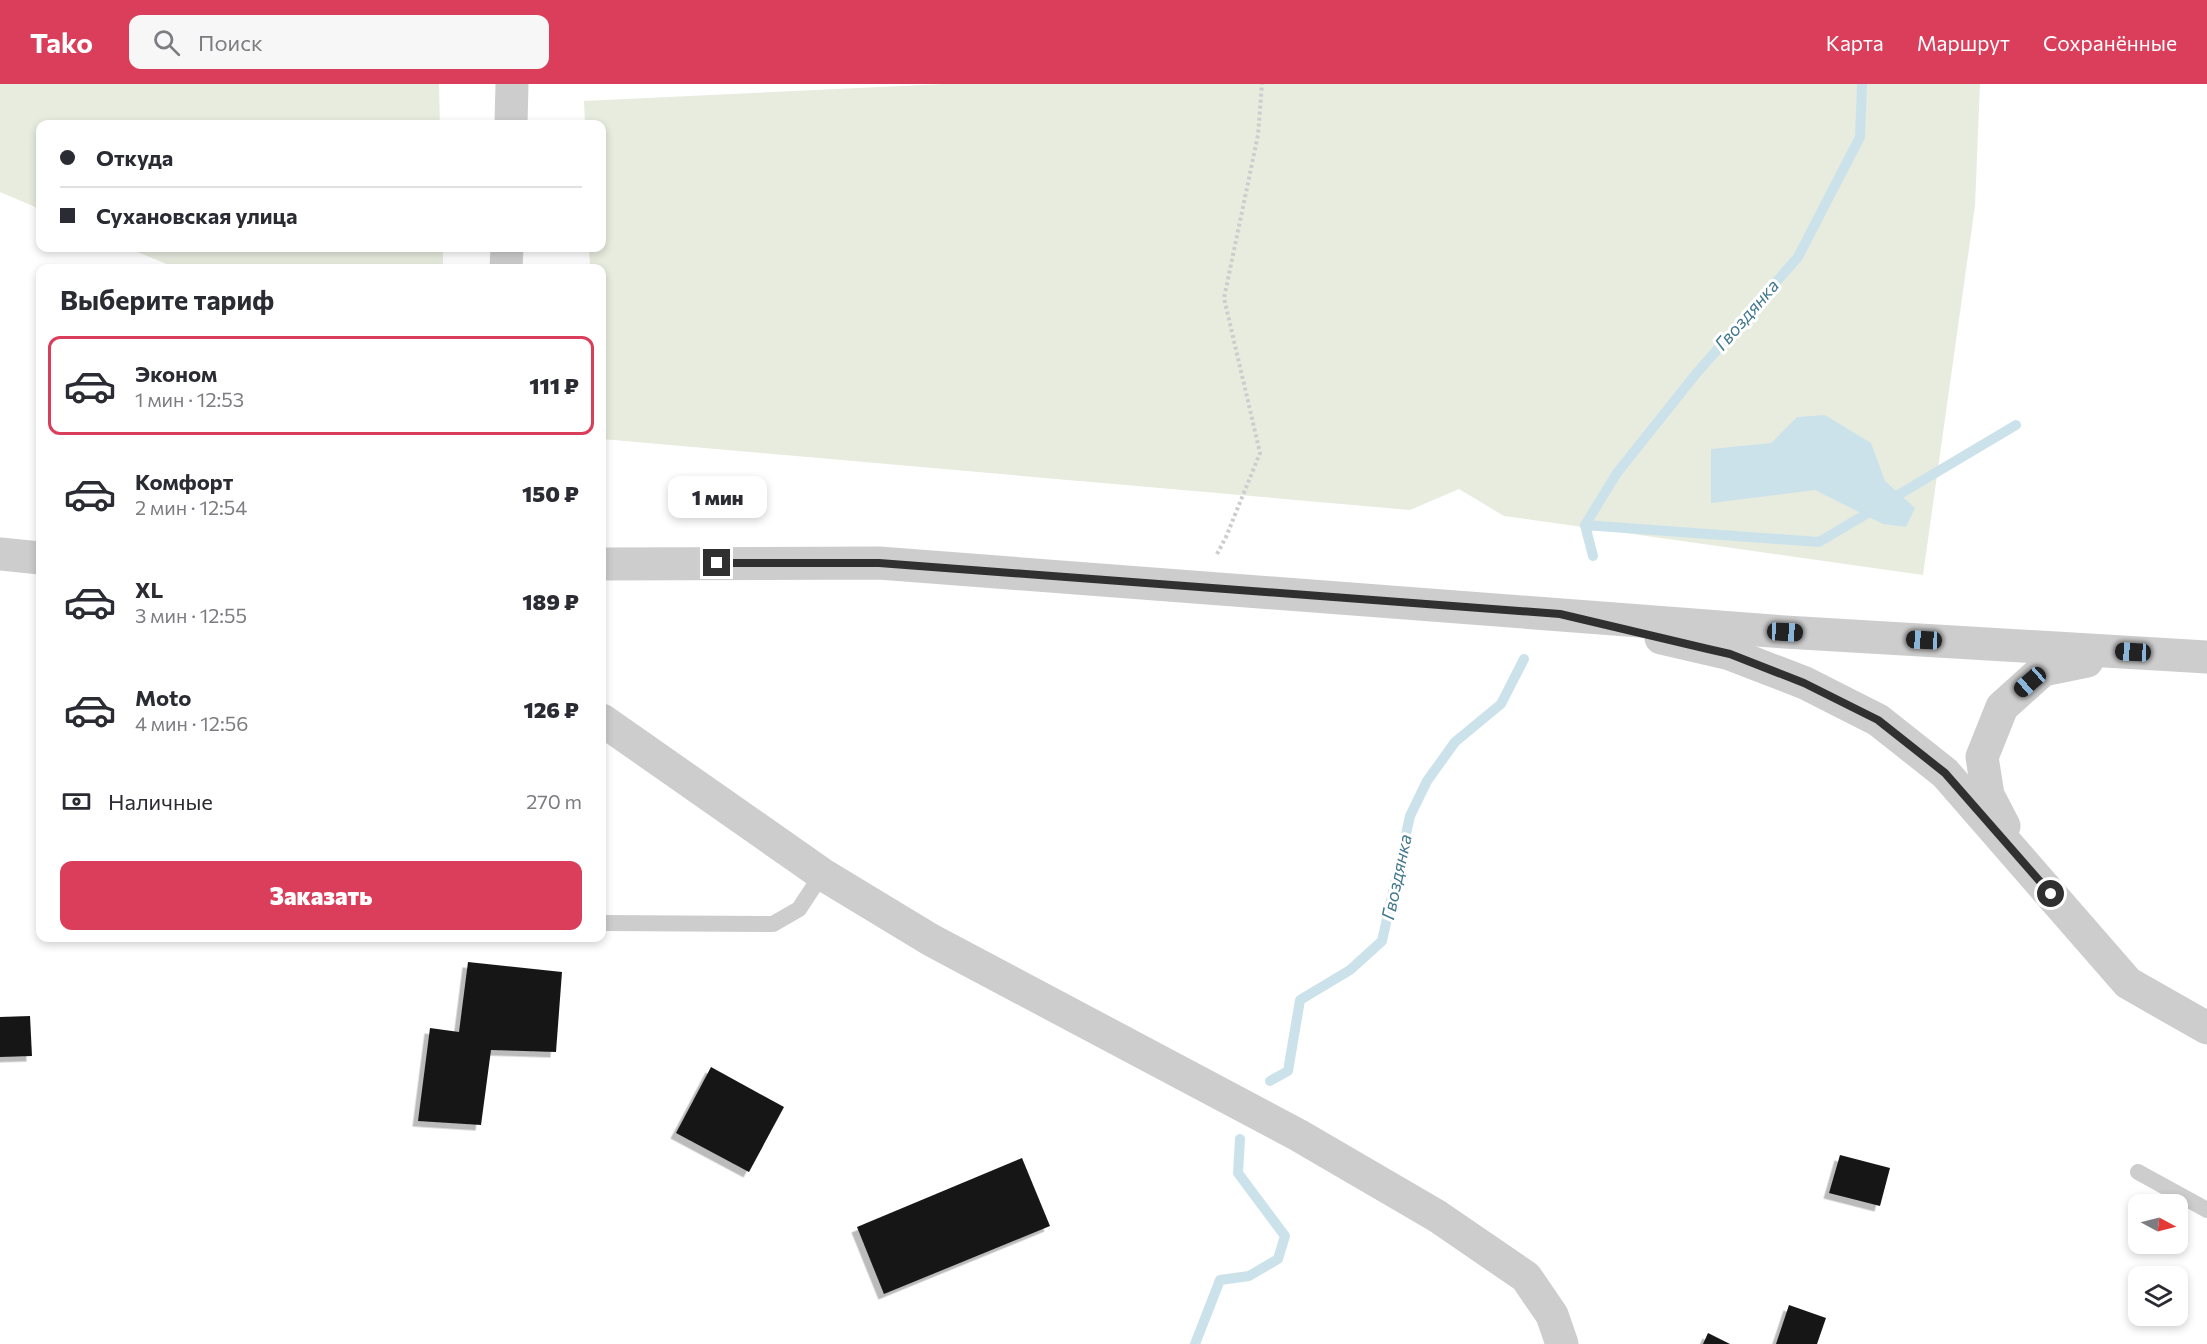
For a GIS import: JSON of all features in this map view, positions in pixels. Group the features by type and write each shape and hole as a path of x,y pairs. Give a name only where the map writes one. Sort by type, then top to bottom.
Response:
{"street":[{"path":"511,120 512,84"},
{"path":"0,554 36,558"},
{"path":"606,564 879,563 1785,632 2207,657"},
{"path":"1560,614 1730,654 1804,683 1878,720 1945,773 2128,983 2207,1028"},
{"path":"2020,858 1988,795 1982,757 2002,707 2043,670 2133,652"},
{"path":"606,723 822,874 931,940 1298,1135 1437,1216 1526,1277 1552,1315 1562,1344"}],"lane":[{"path":"606,923 773,924 799,909 822,874"},
{"path":"2138,1172 2207,1210"}],"path":[{"path":"1200,586 1226,537 1260,453 1224,298 1258,135 1262,84"}],"shaded area":[{"path":"0,84 439,84 440,120 36,120 36,207 0,192"},
{"path":"944,84 1980,84 1975,206 1923,575 1504,516 1459,489 1410,510 606,439 606,264 590,264 589,252 606,252 606,120 585,120 584,101"},
{"path":"138,252 443,252 443,264 166,264"}],"water":[{"path":"1825,415 1871,443 1885,481 1915,508 1906,527 1883,524 1815,490 1711,503 1711,449 1771,443 1797,417"}],"building":[{"path":"468,962 562,972 556,1052 491,1050 481,1125 418,1121 430,1028 459,1032"},
{"path":"30,1016 32,1056 0,1057 0,1017"},
{"path":"711,1067 784,1107 749,1172 676,1133"},
{"path":"1840,1155 1890,1168 1880,1206 1829,1193"},
{"path":"1022,1158 1050,1226 884,1294 857,1227"},
{"path":"1789,1305 1826,1318 1817,1344 1776,1344"},
{"path":"1708,1333 1730,1344 1703,1344"}],"waterway":[{"name":"Гвоздянка","path":"1585,525 1617,473 1695,375 1798,257 1860,137 1862,84"},
{"name":"Гвоздянка","path":"1593,556 1585,525 1819,542 2016,425"},
{"name":"Гвоздянка","path":"1270,1081 1288,1071 1300,1000 1350,970 1382,941 1410,816 1427,781 1455,742 1501,704 1524,659"},
{"name":"Гвоздянка","path":"1195,1344 1220,1280 1249,1276 1278,1259 1285,1236 1238,1173 1240,1139"}],"route":[{"path":"717,563 879,563 1560,614 1730,654 1804,683 1878,720 1945,773 2051,894"}]}
